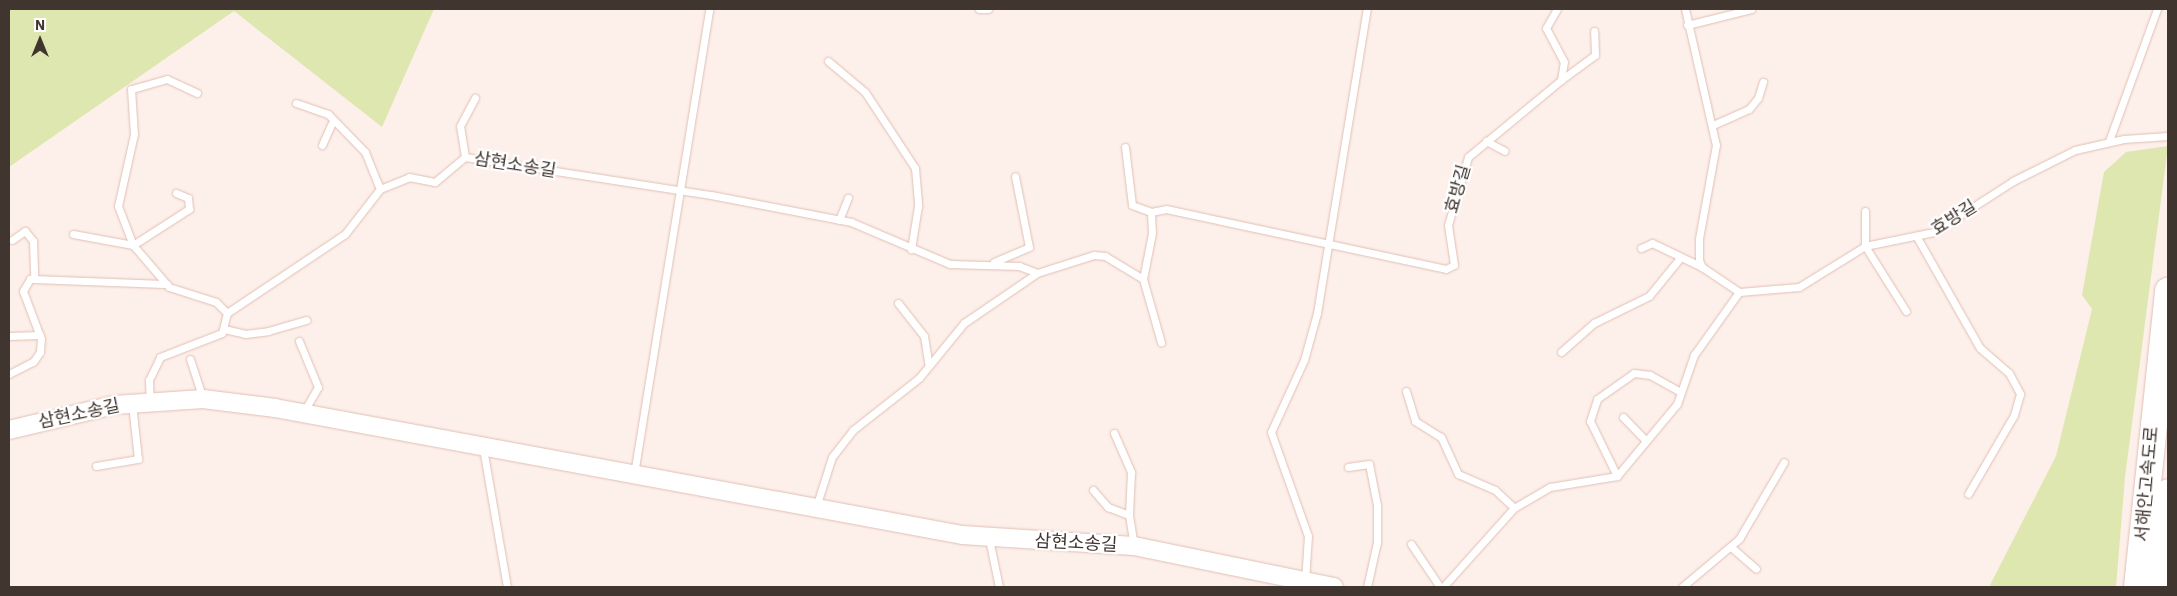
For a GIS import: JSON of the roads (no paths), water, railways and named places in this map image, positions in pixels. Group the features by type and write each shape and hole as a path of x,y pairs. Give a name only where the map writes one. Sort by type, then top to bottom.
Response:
{"highway":[{"name":"서해안고속도로","path":"2137,587 2168,291"},
{"name":"서해안고속도로","path":"2160,587 2168,492"}],"street":[{"name":"삼현소송길","path":"9,430 141,403 203,399 303,413 483,448 989,539 1134,546 1305,584 1334,587"}],"lane":[{"path":"634,474 709,9"},
{"path":"979,9 988,9"},
{"path":"1305,584 1308,536 1270,432 1304,360 1332,242 1367,9"},
{"path":"1557,9 1546,28 1564,62 1561,80"},
{"path":"1686,9 1686,25 1713,125 1716,156 1698,239 1702,267"},
{"path":"1686,25 1751,9"},
{"path":"2109,141 2156,9"},
{"name":"효방길","path":"1332,242 1450,268 1455,258 1448,226 1463,166 1486,141 1595,55 1594,31"},
{"path":"828,61 866,92 915,168 918,206 911,249"},
{"path":"197,93 167,79 130,90 134,134 118,206 133,245 166,284 179,294 216,302 227,313 224,329"},
{"path":"1713,125 1753,105 1763,82"},
{"path":"465,157 460,126 475,98"},
{"path":"296,103 320,109 332,123 365,152 380,189"},
{"path":"322,145 332,123"},
{"name":"효방길","path":"1739,292 1799,287 1865,246 1918,239 2013,181 2075,150 2109,141 2168,136"},
{"path":"1486,141 1505,151"},
{"path":"1125,147 1132,205 1151,212 1182,211 1332,242"},
{"name":"삼현소송길","path":"227,313 345,234 380,189 409,177 435,182 465,157 680,190 839,220 950,264 1019,266 1037,273"},
{"path":"989,264 1029,247 1015,176"},
{"path":"73,234 133,245 189,209 188,198 176,193"},
{"path":"839,220 848,198"},
{"path":"1865,211 1865,246 1906,311"},
{"path":"1151,212 1152,233 1143,279 1161,342"},
{"path":"9,374 33,362 40,352 40,335 23,291 34,278 33,240 25,231 12,240"},
{"path":"1918,239 1980,348 2009,373 2019,389 2020,403 1968,494"},
{"path":"1411,544 1442,587 1514,508 1550,487 1617,476 1646,441 1681,392 1694,355 1739,292 1702,267 1652,243 1641,248"},
{"path":"816,508 826,469 842,443 929,366 964,323 1037,273 1094,255 1105,256 1143,279"},
{"path":"1561,352 1594,323 1649,296 1680,258"},
{"path":"34,278 166,284"},
{"path":"898,303 924,336 929,366"},
{"path":"96,466 138,459 141,403 160,357 224,329 268,331 306,320"},
{"path":"9,336 40,335"},
{"path":"299,341 318,387 303,413"},
{"path":"190,359 203,399"},
{"path":"1617,476 1590,421 1597,399 1634,373 1650,375 1681,392"},
{"path":"1406,390 1415,421 1441,437 1458,474 1494,490 1514,508"},
{"path":"1623,417 1646,441"},
{"path":"1114,433 1131,472 1129,515 1134,546"},
{"path":"483,448 507,587"},
{"path":"1682,587 1731,548 1784,462"},
{"path":"1348,467 1369,464 1377,505 1377,542 1367,587"},
{"path":"1093,490 1108,507 1129,515"},
{"path":"989,539 999,587"},
{"path":"1731,548 1756,569"}]}
